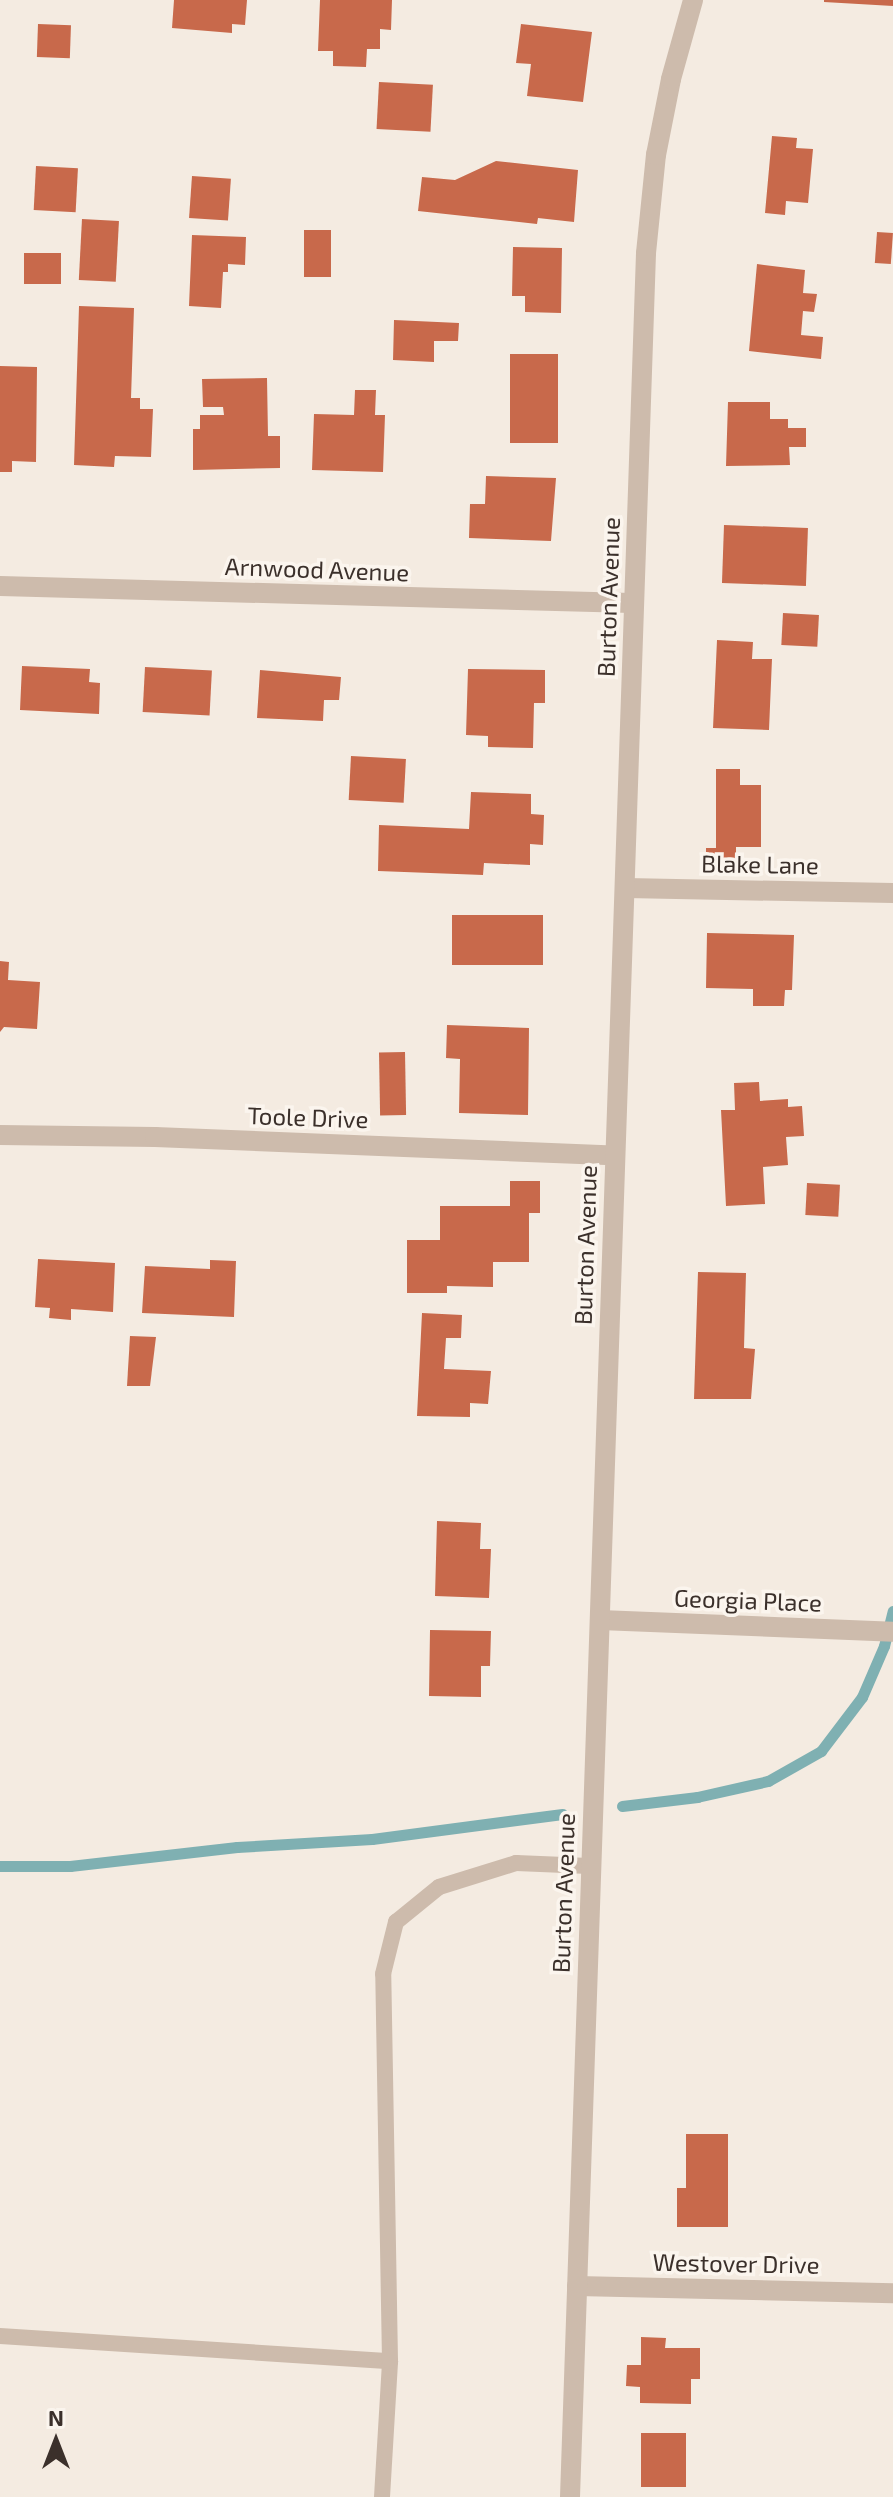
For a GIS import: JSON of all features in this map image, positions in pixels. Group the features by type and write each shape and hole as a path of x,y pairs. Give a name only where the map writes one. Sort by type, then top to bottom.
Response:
{"street":[{"name":"Burton Avenue","path":"570,2497 613,1155 626,888 632,603 641,462 646,253 656,155 671,79 693,0"},
{"name":"Arnwood Avenue","path":"0,586 632,603"},
{"name":"Blake Lane","path":"626,888 893,893"},
{"name":"Toole Drive","path":"0,1135 155,1137 613,1155"},
{"name":"Georgia Place","path":"600,1620 893,1632"},
{"name":"Westover Drive","path":"577,2286 893,2293"}],"lane":[{"path":"382,2497 390,2361 383,1974 396,1922 439,1887 516,1863 589,1866"},
{"path":"0,2336 390,2361"}],"building":[{"path":"174,0 247,0 245,25 232,24 232,33 172,28"},
{"path":"320,0 392,0 391,30 380,29 380,49 367,49 366,67 333,66 333,51 318,51"},
{"path":"893,0 893,6 824,2"},
{"path":"38,24 71,25 70,58 37,57"},
{"path":"521,24 592,32 583,102 527,96 531,64 516,63"},
{"path":"379,82 433,85 430,132 377,129"},
{"path":"772,136 797,138 796,148 813,149 808,203 786,201 785,215 765,213"},
{"path":"496,161 578,170 574,222 538,218 537,224 418,211 422,177 455,180"},
{"path":"36,166 78,168 76,212 34,210"},
{"path":"192,176 231,179 228,221 189,218"},
{"path":"82,219 119,221 116,282 79,280"},
{"path":"304,230 331,230 331,277 304,277"},
{"path":"877,232 893,233 891,264 875,263"},
{"path":"192,235 246,237 245,265 228,264 228,272 223,272 221,308 189,306"},
{"path":"513,247 562,248 561,313 525,312 525,296 512,296"},
{"path":"24,253 61,253 61,284 24,284"},
{"path":"757,264 805,270 803,293 817,294 814,312 803,311 801,335 823,337 821,359 749,351"},
{"path":"79,306 134,308 131,398 140,398 140,409 153,409 151,457 115,456 114,467 74,465"},
{"path":"394,320 459,323 458,341 434,341 434,362 393,360"},
{"path":"510,354 558,354 558,443 510,443"},
{"path":"0,366 37,367 36,462 12,461 12,472 0,472"},
{"path":"267,378 268,436 280,436 280,468 193,470 193,429 200,429 200,415 224,415 223,407 203,407 202,379"},
{"path":"355,390 376,390 375,415 385,415 383,472 312,470 314,414 354,415"},
{"path":"728,402 770,402 770,419 788,419 788,428 806,428 806,447 789,447 790,465 726,466"},
{"path":"486,476 556,478 551,541 469,538 470,504 485,504"},
{"path":"724,525 808,528 806,586 722,583"},
{"path":"783,613 819,615 817,647 781,645"},
{"path":"717,640 753,642 752,659 772,659 769,730 713,728"},
{"path":"22,666 90,669 89,682 100,683 99,714 20,710"},
{"path":"145,667 212,671 210,715 143,712"},
{"path":"468,669 545,670 545,703 534,703 533,748 488,747 488,736 466,735"},
{"path":"260,670 341,677 339,700 324,700 323,721 257,718"},
{"path":"351,756 406,759 404,803 349,800"},
{"path":"716,769 740,769 740,785 761,785 761,847 736,847 736,863 706,863 706,848 716,848"},
{"path":"471,792 531,794 531,814 544,815 543,845 530,844 530,865 484,863 483,875 378,871 379,825 469,829"},
{"path":"452,915 543,915 543,965 452,965"},
{"path":"707,933 794,935 792,990 785,990 784,1006 753,1006 753,989 706,988"},
{"path":"0,961 9,962 8,980 40,982 37,1029 4,1027 0,1032"},
{"path":"447,1025 529,1028 528,1115 459,1113 460,1059 446,1058"},
{"path":"379,1052 405,1052 406,1115 380,1115"},
{"path":"759,1082 760,1101 788,1099 788,1107 802,1106 804,1136 786,1137 788,1165 763,1167 765,1204 726,1206 721,1110 735,1110 734,1083"},
{"path":"510,1181 540,1181 540,1213 529,1213 529,1262 493,1262 493,1287 447,1286 447,1293 407,1293 407,1240 440,1240 440,1206 510,1206"},
{"path":"807,1183 840,1185 838,1217 805,1215"},
{"path":"38,1259 115,1263 113,1312 71,1309 71,1320 49,1318 50,1308 35,1307"},
{"path":"210,1260 236,1261 234,1317 142,1313 145,1266 210,1269"},
{"path":"698,1272 746,1273 744,1348 755,1349 751,1399 694,1399"},
{"path":"422,1313 462,1315 461,1338 446,1338 444,1369 491,1371 488,1404 470,1403 470,1417 417,1416"},
{"path":"130,1336 156,1337 150,1386 127,1386"},
{"path":"437,1521 481,1523 480,1549 491,1549 489,1598 435,1596"},
{"path":"430,1630 491,1631 490,1666 481,1666 481,1697 429,1696"},
{"path":"686,2134 728,2134 728,2227 677,2227 677,2188 686,2188"},
{"path":"641,2337 666,2338 665,2348 700,2348 700,2379 691,2379 691,2404 640,2403 640,2387 626,2386 627,2365 641,2365"},
{"path":"641,2433 686,2433 686,2487 641,2487"}],"waterway":[{"path":"622,1806 697,1797 768,1781 821,1751 862,1697 884,1646 893,1611"},
{"path":"0,1866 70,1866 237,1847 372,1839 562,1814"}]}
